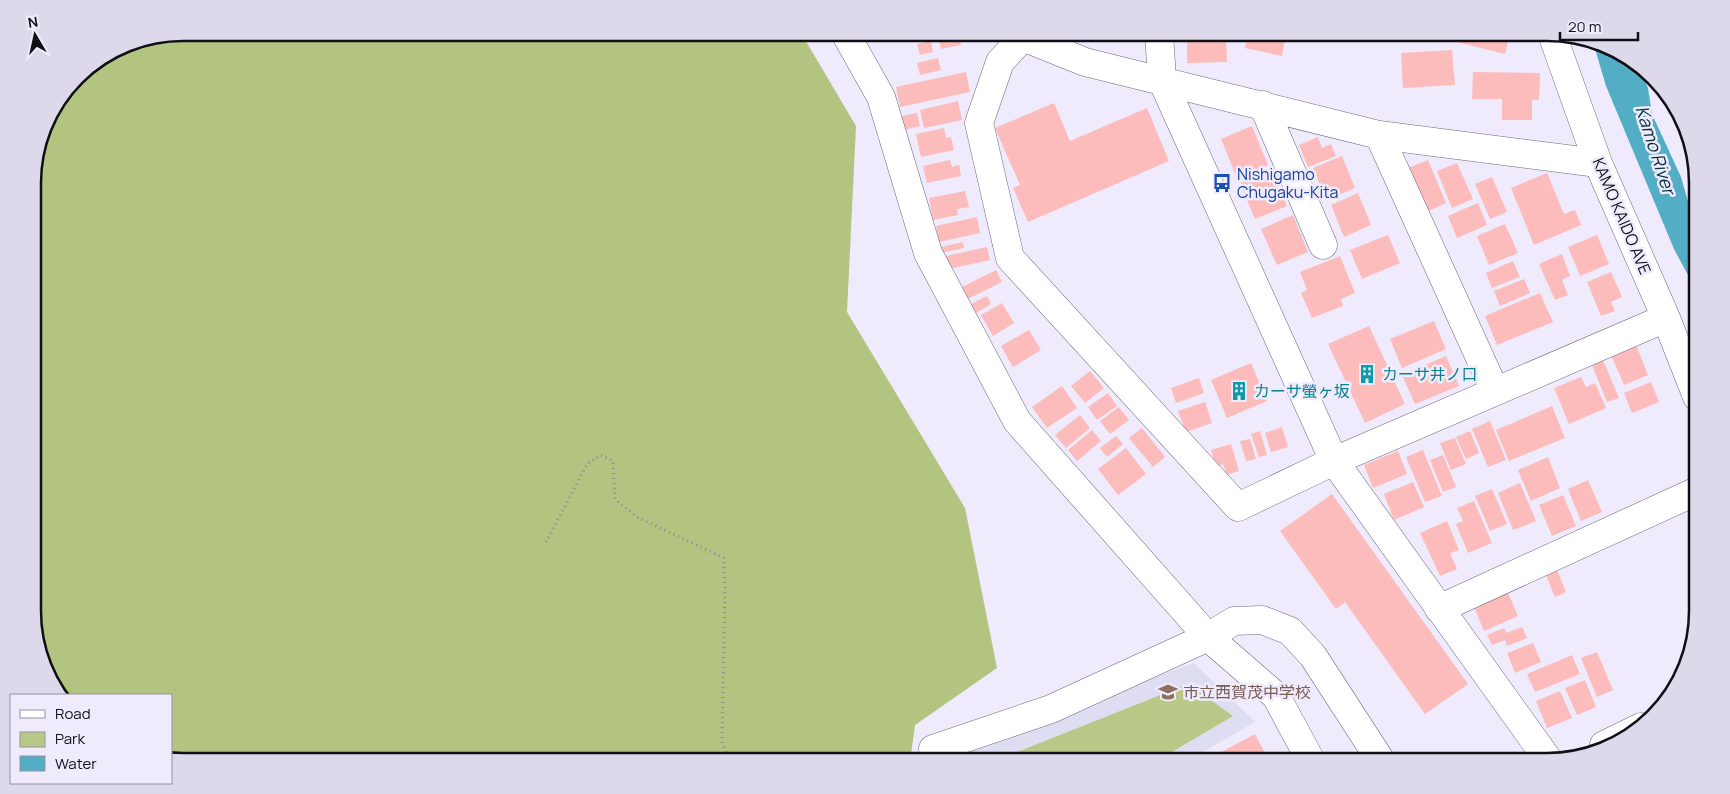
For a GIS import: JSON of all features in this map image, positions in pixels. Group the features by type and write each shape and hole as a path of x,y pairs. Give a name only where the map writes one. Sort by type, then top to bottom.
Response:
{"street":[{"path":"850,41 881,97 928,254 1017,421 1208,637 1276,696 1306,752"},
{"path":"1019,41 1000,62 979,123 1010,258 1238,507 1334,461 1666,318"},
{"path":"1033,41 1085,62 1380,135 1598,163"},
{"path":"1160,41 1162,80 1334,461 1542,752"},
{"name":"KAMO KAIDO AVE","path":"1555,41 1598,163 1666,318 1689,377"},
{"path":"1262,105 1323,245"},
{"path":"1380,135 1496,391"},
{"path":"1439,609 1689,496"},
{"path":"932,749 1051,709 1208,637 1234,621 1262,620 1290,631 1314,656 1376,752"}],"path":[{"path":"546,542 587,464 601,455 613,460 615,499 637,517 724,558 722,742 726,753"}],"shaded area":[{"name":"市立西賀茂中学校","path":"1194,663 1255,722 1202,752 943,752"}],"green space":[{"path":"806,41 856,126 847,312 965,508 997,668 915,725 911,752 184,753 172,752 172,694 69,694 60,682 46,647 42,629 41,610 42,174 46,147 60,112 77,90 104,65 129,52 165,42"},
{"path":"1188,684 1233,716 1171,752 1017,752"}],"water":[{"name":"Kamo River","path":"1595,50 1618,60 1645,82 1652,114 1681,177 1689,205 1689,277 1674,249 1606,86"}],"building":[{"path":"931,41 933,52 920,55 917,44"},
{"path":"939,41 960,41 961,45 941,49"},
{"path":"1187,41 1226,41 1227,62 1187,63"},
{"path":"1246,41 1285,41 1282,56 1245,48"},
{"path":"1453,41 1508,41 1505,54"},
{"path":"1452,50 1455,85 1403,88 1401,53"},
{"path":"938,58 941,70 920,75 917,63"},
{"path":"966,72 970,92 900,107 896,87"},
{"path":"1473,72 1540,73 1539,100 1532,100 1532,120 1502,120 1502,99 1472,99"},
{"path":"958,101 962,120 924,128 920,110"},
{"path":"1054,103 1070,141 1147,108 1169,161 1028,222 1013,188 1020,185 995,128"},
{"path":"917,113 920,126 900,131 897,117"},
{"path":"1252,126 1268,165 1237,178 1221,139"},
{"path":"944,128 946,138 951,137 954,150 921,157 916,134"},
{"path":"1318,137 1322,148 1331,144 1336,156 1308,167 1299,145"},
{"path":"1342,156 1355,188 1326,200 1313,168"},
{"path":"950,160 952,167 959,165 961,176 927,183 923,166"},
{"path":"1428,160 1446,203 1426,212 1408,168"},
{"path":"1457,163 1473,199 1452,208 1437,171"},
{"path":"1271,170 1287,206 1255,219 1240,183"},
{"path":"1547,173 1564,214 1575,210 1581,225 1534,245 1511,188"},
{"path":"1492,177 1507,212 1490,219 1475,184"},
{"path":"965,191 969,207 957,209 958,215 933,220 929,198"},
{"path":"1358,193 1371,225 1344,237 1331,205"},
{"path":"1478,203 1487,225 1457,238 1448,216"},
{"path":"1293,215 1308,252 1277,265 1261,229"},
{"path":"977,217 980,233 939,242 936,226"},
{"path":"1505,224 1518,253 1489,265 1477,236"},
{"path":"1388,235 1400,263 1362,279 1350,250"},
{"path":"1597,235 1609,264 1580,276 1568,247"},
{"path":"963,242 964,248 941,253 940,247"},
{"path":"987,247 990,260 949,269 946,256"},
{"path":"1562,254 1570,276 1562,280 1568,295 1555,300 1539,264"},
{"path":"1340,256 1355,293 1341,299 1343,306 1312,318 1301,293 1307,290 1300,272"},
{"path":"1513,261 1520,277 1492,288 1486,273"},
{"path":"996,270 1002,282 964,301 958,289"},
{"path":"1611,272 1622,297 1611,302 1615,311 1601,316 1587,282"},
{"path":"1524,279 1530,293 1500,306 1494,291"},
{"path":"1540,293 1553,322 1497,345 1485,316"},
{"path":"987,296 991,304 976,313 971,304"},
{"path":"1002,303 1014,323 993,336 981,315"},
{"path":"1434,321 1446,349 1402,368 1390,339"},
{"name":"カーサ井ノ口","path":"1369,326 1405,404 1365,423 1328,344"},
{"path":"1029,330 1041,350 1013,367 1001,346"},
{"path":"1636,345 1648,375 1624,385 1611,355"},
{"path":"1446,356 1459,386 1415,404 1402,375"},
{"path":"1603,360 1619,398 1607,402 1592,365"},
{"name":"カーサ螢ヶ坂","path":"1251,363 1267,401 1227,418 1211,380"},
{"path":"1090,371 1104,388 1085,403 1071,386"},
{"path":"1581,377 1586,387 1595,383 1606,408 1569,424 1554,388"},
{"path":"1199,378 1204,393 1176,403 1171,388"},
{"path":"1651,382 1659,402 1632,413 1624,393"},
{"path":"1062,386 1077,408 1047,428 1032,407"},
{"path":"1108,393 1117,406 1097,420 1088,407"},
{"path":"1205,402 1212,423 1186,432 1178,411"},
{"path":"1552,406 1565,438 1509,461 1496,430"},
{"path":"1119,407 1129,420 1110,434 1100,421"},
{"path":"1080,415 1090,428 1066,448 1055,435"},
{"path":"1490,421 1506,460 1488,467 1472,429"},
{"path":"1282,427 1288,447 1271,452 1265,433"},
{"path":"1142,428 1165,457 1153,467 1129,438"},
{"path":"1092,430 1101,441 1077,461 1068,450"},
{"path":"1260,431 1267,455 1259,457 1251,434"},
{"path":"1470,431 1479,453 1466,459 1456,437"},
{"path":"1116,436 1123,444 1107,457 1100,448"},
{"path":"1455,438 1466,464 1451,470 1440,443"},
{"path":"1250,439 1256,459 1246,461 1240,441"},
{"path":"1231,444 1239,471 1227,475 1223,464 1216,467 1211,450"},
{"path":"1126,448 1146,474 1118,495 1098,469"},
{"path":"1423,450 1442,496 1425,502 1406,457"},
{"path":"1398,451 1407,474 1373,488 1364,465"},
{"path":"1443,455 1456,487 1443,492 1430,460"},
{"path":"1548,457 1560,488 1531,501 1518,470"},
{"path":"1588,480 1602,512 1581,521 1568,489"},
{"path":"1413,482 1424,507 1394,520 1384,494"},
{"path":"1520,483 1536,521 1513,530 1498,493"},
{"path":"1492,489 1507,524 1490,531 1475,496"},
{"path":"1332,494 1468,684 1425,714 1345,602 1336,609 1280,531"},
{"path":"1563,495 1576,526 1552,536 1539,505"},
{"path":"1474,501 1492,543 1468,553 1456,524 1463,521 1457,508"},
{"path":"1447,521 1459,550 1450,553 1457,569 1440,576 1420,533"},
{"path":"1556,568 1566,592 1555,597 1545,573"},
{"path":"1508,593 1518,616 1484,631 1474,607"},
{"path":"1522,627 1527,638 1507,646 1505,640 1492,645 1487,635 1504,628 1506,633"},
{"path":"1533,643 1541,662 1515,673 1507,653"},
{"path":"1597,652 1613,690 1597,697 1581,658"},
{"path":"1572,655 1580,674 1535,692 1527,674"},
{"path":"1585,680 1596,707 1577,715 1565,688"},
{"path":"1560,691 1572,718 1547,728 1536,701"},
{"path":"1255,734 1264,752 1221,752"}],"place":[{"name":"Nishigamo Chugaku-Kita","path":"1222,183"},
{"name":"カーサ井ノ口","path":"1367,374"},
{"name":"カーサ螢ヶ坂","path":"1239,391"},
{"name":"市立西賀茂中学校","path":"1168,692"}]}
